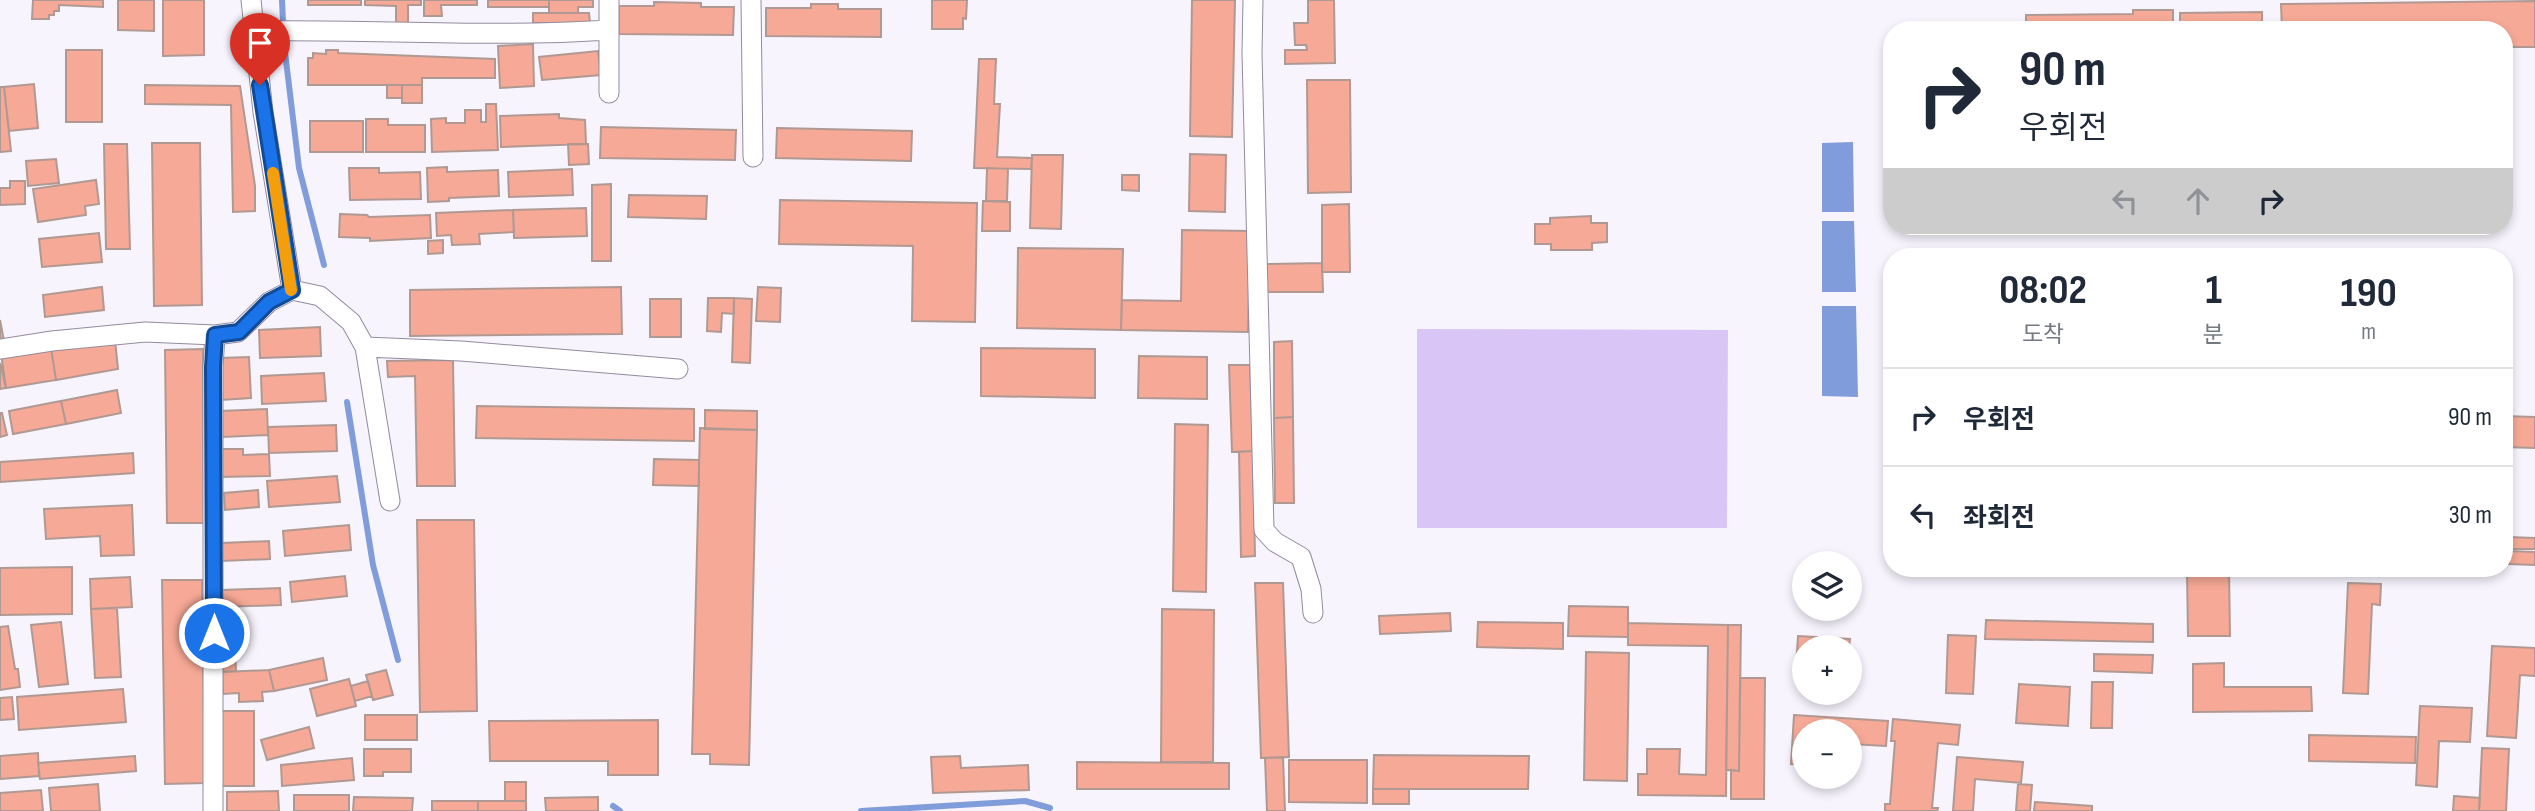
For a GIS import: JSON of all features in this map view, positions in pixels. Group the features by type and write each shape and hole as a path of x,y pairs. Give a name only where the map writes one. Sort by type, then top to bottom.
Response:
{"street":[{"path":"250,0 263,113 292,290"},
{"path":"609,0 609,93"},
{"path":"751,0 753,157"},
{"path":"1253,0 1264,530 1275,542 1300,556 1311,589 1313,613"},
{"path":"254,31 552,34 609,30"},
{"path":"0,349 145,332 215,335 239,332 269,302 292,290 320,296 351,322 365,347 390,501"},
{"path":"213,811 215,335"},
{"path":"365,347 474,352 678,369"}],"shaded area":[{"path":"1417,329 1728,330 1727,528 1417,528"}],"water":[{"path":"1853,142 1854,212 1822,212 1822,143"},
{"path":"1822,221 1854,221 1856,292 1822,292"},
{"path":"1822,306 1856,306 1858,397 1822,396"}],"building":[{"path":"33,0 103,0 103,7 59,5 59,11 49,15 49,19 32,19"},
{"path":"118,0 154,0 154,31 118,30"},
{"path":"163,0 204,0 204,55 163,56"},
{"path":"308,0 361,0 361,5 308,5"},
{"path":"365,0 421,0 421,5 408,5 408,23 396,23 396,6 365,5"},
{"path":"424,0 477,0 477,5 441,5 442,16 424,16"},
{"path":"488,0 549,0 549,7 488,7"},
{"path":"549,0 593,0 593,7 578,7 578,13 549,13"},
{"path":"932,0 967,0 963,29 932,29"},
{"path":"1192,0 1235,0 1232,137 1190,136"},
{"path":"1308,0 1334,0 1335,63 1285,64 1285,50 1307,50 1306,45 1295,45 1294,23 1308,23"},
{"path":"2535,1 2535,47 2513,47 2513,21 2282,21 2281,4"},
{"path":"654,2 734,7 733,35 619,34 619,6 654,6"},
{"path":"811,4 838,4 838,9 881,9 881,37 766,36 766,8 811,8"},
{"path":"2133,10 2173,10 2173,21 2026,21 2026,15 2133,14"},
{"path":"2262,12 2262,21 2180,21 2180,13"},
{"path":"533,13 589,13 590,23 533,23"},
{"path":"533,44 534,86 500,88 498,46"},
{"path":"66,50 102,50 102,122 66,122"},
{"path":"326,50 338,50 338,53 495,59 495,78 422,78 422,85 308,85 308,58 313,58 313,53 326,54"},
{"path":"598,51 601,75 542,80 539,57"},
{"path":"979,59 996,59 994,104 1000,104 997,157 1032,158 1031,169 974,168"},
{"path":"1307,80 1350,80 1351,192 1308,193"},
{"path":"34,84 38,128 9,131 4,87"},
{"path":"145,85 240,86 255,186 255,211 233,212 231,105 145,104"},
{"path":"387,85 402,85 402,98 387,98"},
{"path":"402,85 422,85 422,103 402,103"},
{"path":"0,87 4,87 11,151 0,152"},
{"path":"486,104 496,104 498,150 432,152 431,119 446,118 446,123 465,123 465,110 481,110 481,122 486,122"},
{"path":"559,114 559,118 585,120 586,144 501,147 500,116"},
{"path":"366,119 388,119 388,125 425,125 425,152 366,152"},
{"path":"310,121 363,121 363,152 310,152"},
{"path":"601,127 736,130 735,160 600,158"},
{"path":"777,128 912,131 911,161 776,158"},
{"path":"152,143 200,143 202,305 154,306"},
{"path":"104,144 127,144 130,249 106,249"},
{"path":"568,144 588,144 589,164 569,165"},
{"path":"1190,154 1226,155 1225,212 1189,211"},
{"path":"1032,155 1063,155 1061,229 1030,228"},
{"path":"56,159 59,183 28,186 26,161"},
{"path":"447,167 447,172 498,170 499,196 449,198 449,201 428,202 427,168"},
{"path":"349,168 379,168 379,173 420,172 421,199 350,200"},
{"path":"987,168 1008,169 1007,201 986,201"},
{"path":"572,169 573,195 509,197 508,172"},
{"path":"1122,175 1139,175 1139,191 1122,190"},
{"path":"96,180 99,204 85,206 86,215 38,222 33,189"},
{"path":"10,181 25,181 25,204 0,205 0,188 10,188"},
{"path":"611,184 611,261 592,261 592,185"},
{"path":"629,195 707,196 706,219 628,217"},
{"path":"780,200 977,203 975,322 912,321 913,246 779,244"},
{"path":"983,201 1010,202 1010,231 982,231"},
{"path":"1349,204 1350,272 1322,272 1322,205"},
{"path":"586,208 587,236 514,238 513,210"},
{"path":"513,210 514,232 479,234 480,244 452,245 451,235 437,236 436,213"},
{"path":"340,214 369,217 430,215 431,238 370,241 370,238 339,237"},
{"path":"1591,216 1591,223 1607,223 1607,242 1592,243 1592,250 1551,250 1551,244 1535,244 1535,224 1550,224 1550,218"},
{"path":"1182,230 1250,231 1248,332 1121,330 1122,300 1181,301"},
{"path":"99,233 102,262 42,267 39,239"},
{"path":"443,240 443,253 428,254 428,241"},
{"path":"1018,248 1123,249 1121,330 1017,328"},
{"path":"1322,263 1323,292 1266,292 1266,264"},
{"path":"102,287 104,310 45,317 43,295"},
{"path":"621,287 622,334 410,336 410,290"},
{"path":"758,287 781,288 780,322 756,321"},
{"path":"708,298 734,298 734,314 722,313 721,332 707,331"},
{"path":"734,298 752,299 750,363 732,362"},
{"path":"650,299 681,299 681,337 650,337"},
{"path":"0,320 4,341 0,342"},
{"path":"320,327 321,356 260,358 259,330"},
{"path":"115,340 118,369 56,380 51,348"},
{"path":"1292,341 1293,417 1274,418 1274,342"},
{"path":"51,348 56,380 6,388 1,354"},
{"path":"981,348 1095,349 1095,398 981,396"},
{"path":"203,349 204,523 167,523 165,350"},
{"path":"1139,356 1207,357 1207,399 1138,398"},
{"path":"249,357 251,398 221,400 220,358"},
{"path":"453,360 455,486 417,486 415,376 388,377 387,361"},
{"path":"0,363 6,388 0,389"},
{"path":"1229,365 1250,365 1253,451 1232,452"},
{"path":"324,373 326,401 262,404 261,376"},
{"path":"117,390 121,413 66,424 61,401"},
{"path":"61,401 66,424 13,434 9,411"},
{"path":"477,406 694,409 694,441 476,438"},
{"path":"267,409 268,435 222,437 221,411"},
{"path":"705,410 757,411 757,430 705,429"},
{"path":"0,413 7,435 0,437"},
{"path":"2513,416 2535,417 2535,448 2513,447"},
{"path":"1293,417 1294,503 1275,503 1274,418"},
{"path":"1175,424 1208,425 1206,592 1173,591"},
{"path":"336,425 337,451 269,453 268,427"},
{"path":"700,428 757,430 749,765 710,764 710,754 692,754"},
{"path":"220,449 243,449 243,455 269,454 270,476 220,477"},
{"path":"1253,451 1255,556 1241,557 1239,452"},
{"path":"133,453 134,473 0,482 0,462"},
{"path":"654,459 699,460 699,486 653,485"},
{"path":"337,476 340,502 269,507 267,481"},
{"path":"258,490 259,507 225,510 224,493"},
{"path":"132,505 134,555 101,556 100,536 46,539 44,509"},
{"path":"417,520 474,520 477,711 420,712"},
{"path":"349,525 351,550 285,556 283,531"},
{"path":"2513,537 2535,538 2535,549 2513,549"},
{"path":"269,541 270,559 222,561 222,543"},
{"path":"2513,551 2535,552 2535,565 2513,564"},
{"path":"72,567 72,614 0,615 0,568"},
{"path":"345,576 347,596 292,602 290,582"},
{"path":"130,577 132,607 91,609 90,579"},
{"path":"2187,577 2229,577 2230,636 2188,636"},
{"path":"162,580 202,580 205,783 165,784"},
{"path":"1255,583 1283,583 1289,757 1261,758"},
{"path":"2348,583 2381,584 2380,605 2372,604 2368,694 2343,693"},
{"path":"280,588 281,605 223,607 222,590"},
{"path":"1569,606 1628,607 1628,637 1568,636"},
{"path":"117,608 121,677 95,678 91,609"},
{"path":"1162,609 1214,610 1213,762 1161,762"},
{"path":"1450,613 1451,631 1380,634 1379,616"},
{"path":"1986,620 2153,624 2153,642 1985,639"},
{"path":"61,622 68,684 39,687 31,625"},
{"path":"1478,622 1563,623 1563,649 1477,647"},
{"path":"1628,623 1728,625 1726,796 1638,795 1638,774 1647,774 1647,749 1680,749 1679,774 1706,775 1708,646 1628,645"},
{"path":"1728,625 1741,625 1739,771 1726,770"},
{"path":"8,626 20,687 0,690 0,627"},
{"path":"220,635 234,635 236,671 222,672"},
{"path":"1948,635 1976,636 1973,694 1946,693"},
{"path":"2492,646 2535,648 2535,676 2520,675 2516,738 2487,736"},
{"path":"1586,652 1629,653 1627,781 1584,780"},
{"path":"2094,654 2153,655 2152,673 2094,671"},
{"path":"323,658 327,680 274,691 269,670"},
{"path":"2224,663 2224,687 2311,687 2312,711 2193,712 2193,664"},
{"path":"269,670 274,691 262,692 263,701 239,702 239,693 223,694 222,672"},
{"path":"386,670 393,695 373,700 366,675"},
{"path":"1740,678 1765,678 1764,799 1731,799 1731,770 1739,771"},
{"path":"349,679 356,706 317,716 310,689"},
{"path":"368,681 372,696 355,701 351,686"},
{"path":"2092,682 2113,682 2112,728 2091,728"},
{"path":"2019,684 2070,687 2068,726 2016,723"},
{"path":"123,689 126,722 19,730 17,697"},
{"path":"12,697 14,719 0,720 0,698"},
{"path":"2420,706 2472,708 2470,742 2439,741 2437,787 2416,785"},
{"path":"221,711 254,711 254,786 221,786"},
{"path":"365,715 417,715 417,740 365,740"},
{"path":"1794,715 1857,719 1794,719"},
{"path":"1862,719 1888,721 1886,746 1862,745"},
{"path":"1893,719 1960,725 1958,745 1938,743 1932,808 1938,808 1937,811 1885,811 1885,804 1890,804 1895,741 1891,741"},
{"path":"658,720 658,775 608,775 608,761 490,761 489,721"},
{"path":"309,727 314,748 267,760 261,740"},
{"path":"2309,735 2416,737 2415,763 2309,761"},
{"path":"2482,748 2509,749 2506,811 2479,811"},
{"path":"364,749 411,749 411,772 383,772 383,776 364,776"},
{"path":"38,753 39,776 0,779 0,756"},
{"path":"1374,755 1529,756 1528,789 1373,789"},
{"path":"135,756 136,771 40,779 38,763"},
{"path":"960,756 961,768 1028,765 1029,790 933,793 931,757"},
{"path":"1283,757 1285,811 1267,811 1265,758"},
{"path":"1957,757 2023,762 2021,783 1975,779 1973,811 1953,811"},
{"path":"352,758 354,780 282,786 281,765"},
{"path":"1289,760 1367,760 1367,803 1289,802"},
{"path":"1077,762 1229,763 1229,789 1077,789"},
{"path":"505,782 526,782 526,801 505,801"},
{"path":"98,784 100,811 51,811 49,788"},
{"path":"2018,784 2032,785 2030,811 2016,811"},
{"path":"1373,789 1409,789 1409,804 1373,804"},
{"path":"41,790 43,811 0,811 0,793"},
{"path":"278,791 279,811 227,811 227,792"},
{"path":"294,795 349,795 349,811 294,811"},
{"path":"2454,796 2480,798 2479,811 2453,811"},
{"path":"354,797 413,798 412,811 353,811"},
{"path":"598,797 598,811 546,811 545,798"},
{"path":"432,801 478,801 478,811 432,811"},
{"path":"478,801 526,801 526,811 478,811"},
{"path":"2035,802 2092,806 2092,811 2034,811"}],"waterway":[{"path":"282,0 284,44 299,168 324,265"},
{"path":"347,402 373,565 398,660"},
{"path":"861,811 1025,801 1050,808"},
{"path":"613,806 620,811"}],"slow traffic":[{"path":"273,173 291,290"}],"route":[{"path":"214,633 215,335 239,332 269,302 292,290 260,85"}]}
